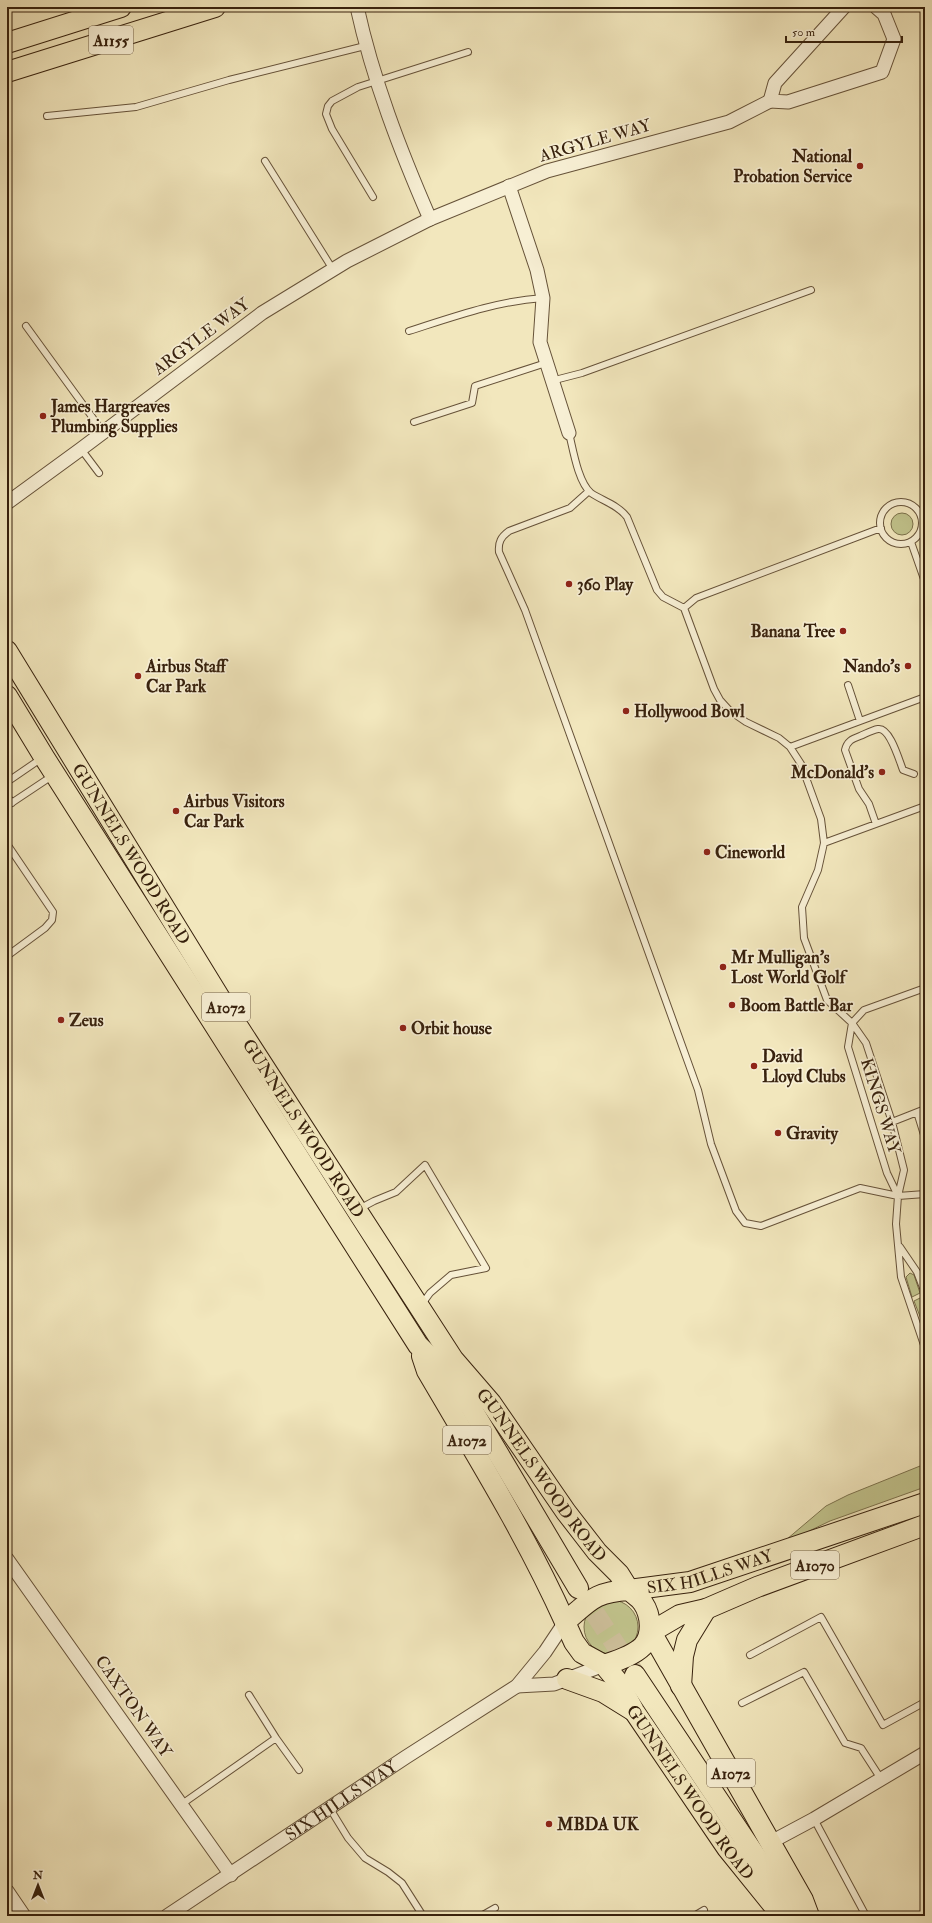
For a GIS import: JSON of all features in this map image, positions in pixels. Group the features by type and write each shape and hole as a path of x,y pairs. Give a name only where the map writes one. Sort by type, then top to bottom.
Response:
{"main road":[{"name":"A1155","path":"7,43 121,7"},
{"name":"A1155","path":"7,72 215,7"},
{"name":"GUNNELS WOOD ROAD","path":"7,651 226,1008 419,1307 454,1359 491,1403 566,1512 597,1552 619,1574 629,1590 643,1602 651,1632 771,1842 803,1900 809,1916"},
{"name":"GUNNELS WOOD ROAD","path":"7,696 44,757 418,1345 437,1364 470,1406 578,1588"},
{"name":"GUNNELS WOOD ROAD","path":"418,1345 427,1371 522,1533 565,1622 582,1653 604,1665 619,1683 634,1711 727,1848 782,1916"},
{"name":"GUNNELS WOOD ROAD","path":"454,1359 470,1406"},
{"name":"SIX HILLS WAY","path":"629,1590 690,1582 925,1503"},
{"name":"SIX HILLS WAY","path":"651,1632 680,1615 706,1609 757,1587 925,1525"},
{"path":"565,1622 594,1597 612,1591 629,1590"},
{"path":"681,1686 683,1656 687,1640 706,1609"},
{"path":"604,1665 626,1657 643,1646 651,1632"},
{"name":"GUNNELS WOOD ROAD","path":"635,1675 769,1876 806,1916"},
{"path":"567,1679 603,1692 634,1711"},
{"name":"GUNNELS WOOD ROAD","path":"769,1876 782,1916"}],"street":[{"path":"357,7 365,46 376,82 408,167 430,219"},
{"path":"770,101 775,83 844,7"},
{"name":"ARGYLE WAY","path":"7,502 104,432 262,313 332,268 430,219 547,171 729,122 770,101 788,102 882,72 894,39 884,14 876,7"},
{"path":"509,186 537,270 543,298 540,342 551,381 569,433"},
{"name":"CAXTON WAY","path":"7,1559 231,1874"},
{"name":"SIX HILLS WAY","path":"167,1916 329,1807 517,1686 545,1652 565,1622"},
{"name":"SIX HILLS WAY","path":"517,1686 554,1684 604,1665"},
{"path":"771,1842 814,1819 925,1753"},
{"path":"7,1891 24,1916"}],"lane":[{"path":"47,116 122,110 143,106 229,80 365,46"},
{"path":"373,197 332,129 326,114 328,106 332,101 358,87 468,52"},
{"path":"265,160 332,268"},
{"path":"551,381 590,370 811,290"},
{"path":"409,330 517,300 543,298"},
{"path":"26,326 104,432"},
{"path":"414,422 472,403 475,386 546,363"},
{"path":"569,433 583,483 590,491 622,510 627,517 657,590 664,597 684,608 696,598 881,528"},
{"path":"81,449 99,473"},
{"path":"590,491 570,508 509,531 502,537 498,544 499,552 525,610 698,1090 711,1144 736,1211 745,1223 761,1226 860,1188 898,1196 925,1194"},
{"path":"893,504 910,504 922,512 921,531 910,542 904,544 891,541 884,535 881,528 883,514 893,504"},
{"path":"910,542 925,582"},
{"name":"KINGS WAY","path":"684,608 710,679 720,700 730,711 746,722 779,738 790,747 801,764 820,819 824,842 818,870 802,907 802,928 808,950 827,1000 852,1023 866,1043 892,1122 904,1170 898,1196 896,1224 901,1276 925,1348"},
{"path":"848,685 860,721"},
{"path":"790,747 925,697"},
{"path":"876,824 869,804 859,789 845,750 846,745 850,740 879,729 884,730 889,735 902,770 914,774"},
{"path":"7,782 44,757"},
{"path":"7,796 9,804 55,774"},
{"path":"824,842 925,806"},
{"path":"7,844 52,912 52,920 45,928 7,956"},
{"path":"852,1023 864,1010 925,988"},
{"name":"KINGS WAY","path":"852,1023 848,1047 887,1173 898,1196"},
{"path":"892,1122 925,1110"},
{"path":"917,1112 925,1138"},
{"path":"357,1210 396,1192 425,1165 486,1268 451,1276 430,1293 419,1307"},
{"path":"899,1246 917,1272 925,1293"},
{"path":"750,1655 821,1617 883,1725 925,1702"},
{"path":"742,1703 804,1672 845,1743 861,1748 881,1780"},
{"path":"249,1695 276,1738 299,1770"},
{"path":"182,1804 276,1738"},
{"path":"329,1807 348,1838 365,1858 388,1872 402,1883 423,1916"},
{"path":"814,1819 866,1916"},
{"path":"481,1916 495,1908"},
{"path":"694,1916 704,1910"}],"green space":[{"path":"902,513 910,516 913,524 910,532 902,535 894,532 891,524 894,516"},
{"path":"910,1273 914,1275 920,1293 912,1297 906,1277"},
{"path":"922,1297 925,1307 924,1321 921,1319 914,1301"},
{"path":"925,1464 925,1487 830,1521 780,1545 826,1506 848,1495"},
{"path":"611,1600 621,1602 630,1608 636,1617 638,1627 636,1637 630,1646 621,1652 611,1654 601,1652 592,1646 586,1637 584,1627 586,1617 592,1608 601,1602"}],"tunnel":[{"path":"578,1588 633,1671"}],"place":[{"name":"National Probation Service","path":"860,166"},
{"name":"James Hargreaves Plumbing Supplies","path":"43,416"},
{"name":"360 Play","path":"569,584"},
{"name":"Banana Tree","path":"843,631"},
{"name":"Nando's","path":"908,666"},
{"name":"Airbus Staff Car Park","path":"138,676"},
{"name":"Hollywood Bowl","path":"626,711"},
{"name":"McDonald's","path":"882,772"},
{"name":"Airbus Visitors Car Park","path":"176,811"},
{"name":"Cineworld","path":"707,852"},
{"name":"Mr Mulligan's Lost World Golf","path":"723,967"},
{"name":"Boom Battle Bar","path":"732,1005"},
{"name":"Zeus","path":"61,1020"},
{"name":"Orbit house","path":"403,1028"},
{"name":"David Lloyd Clubs","path":"754,1066"},
{"name":"Gravity","path":"778,1133"},
{"name":"MBDA UK","path":"549,1824"}]}
